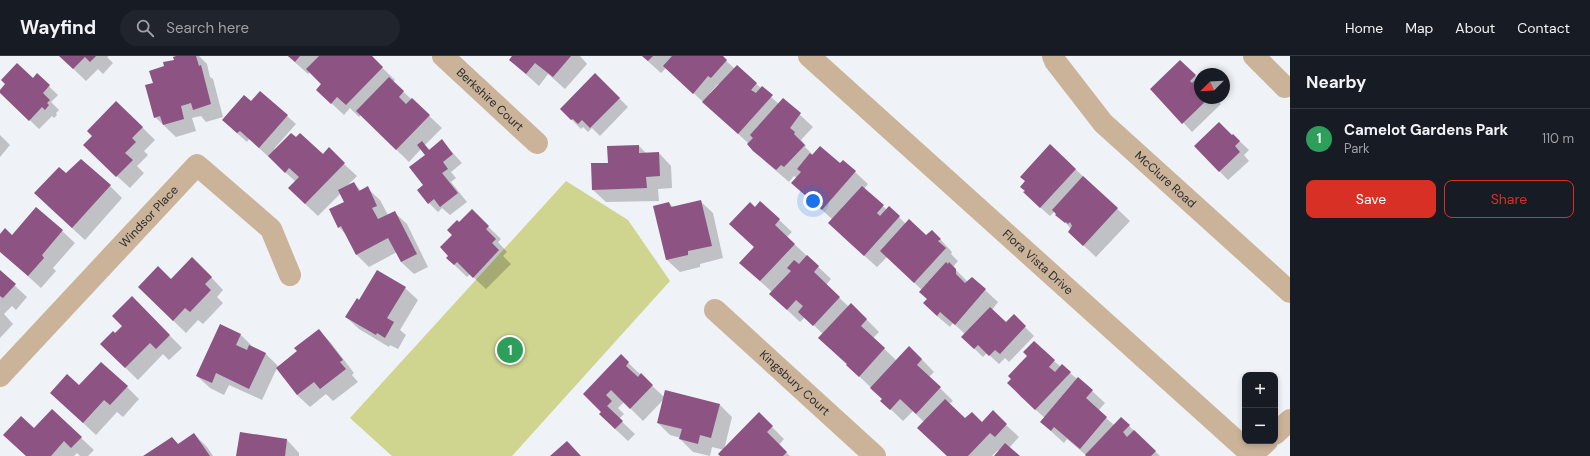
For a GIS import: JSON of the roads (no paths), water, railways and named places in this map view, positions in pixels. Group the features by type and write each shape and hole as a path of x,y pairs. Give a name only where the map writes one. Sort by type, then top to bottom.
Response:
{"street":[{"name":"Berkshire Court","path":"444,56 537,143"},
{"name":"Flora Vista Drive","path":"809,56 1252,455 1264,444"},
{"name":"McClure Road","path":"1052,56 1103,124 1290,292"},
{"path":"1254,56 1285,87"},
{"name":"Windsor Place","path":"0,376 197,165 271,229 290,275"},
{"name":"Kingsbury Court","path":"715,310 875,456"},
{"path":"1278,431 1290,420"}],"place":[{"name":"Camelot Gardens Park","path":"510,350"}]}
